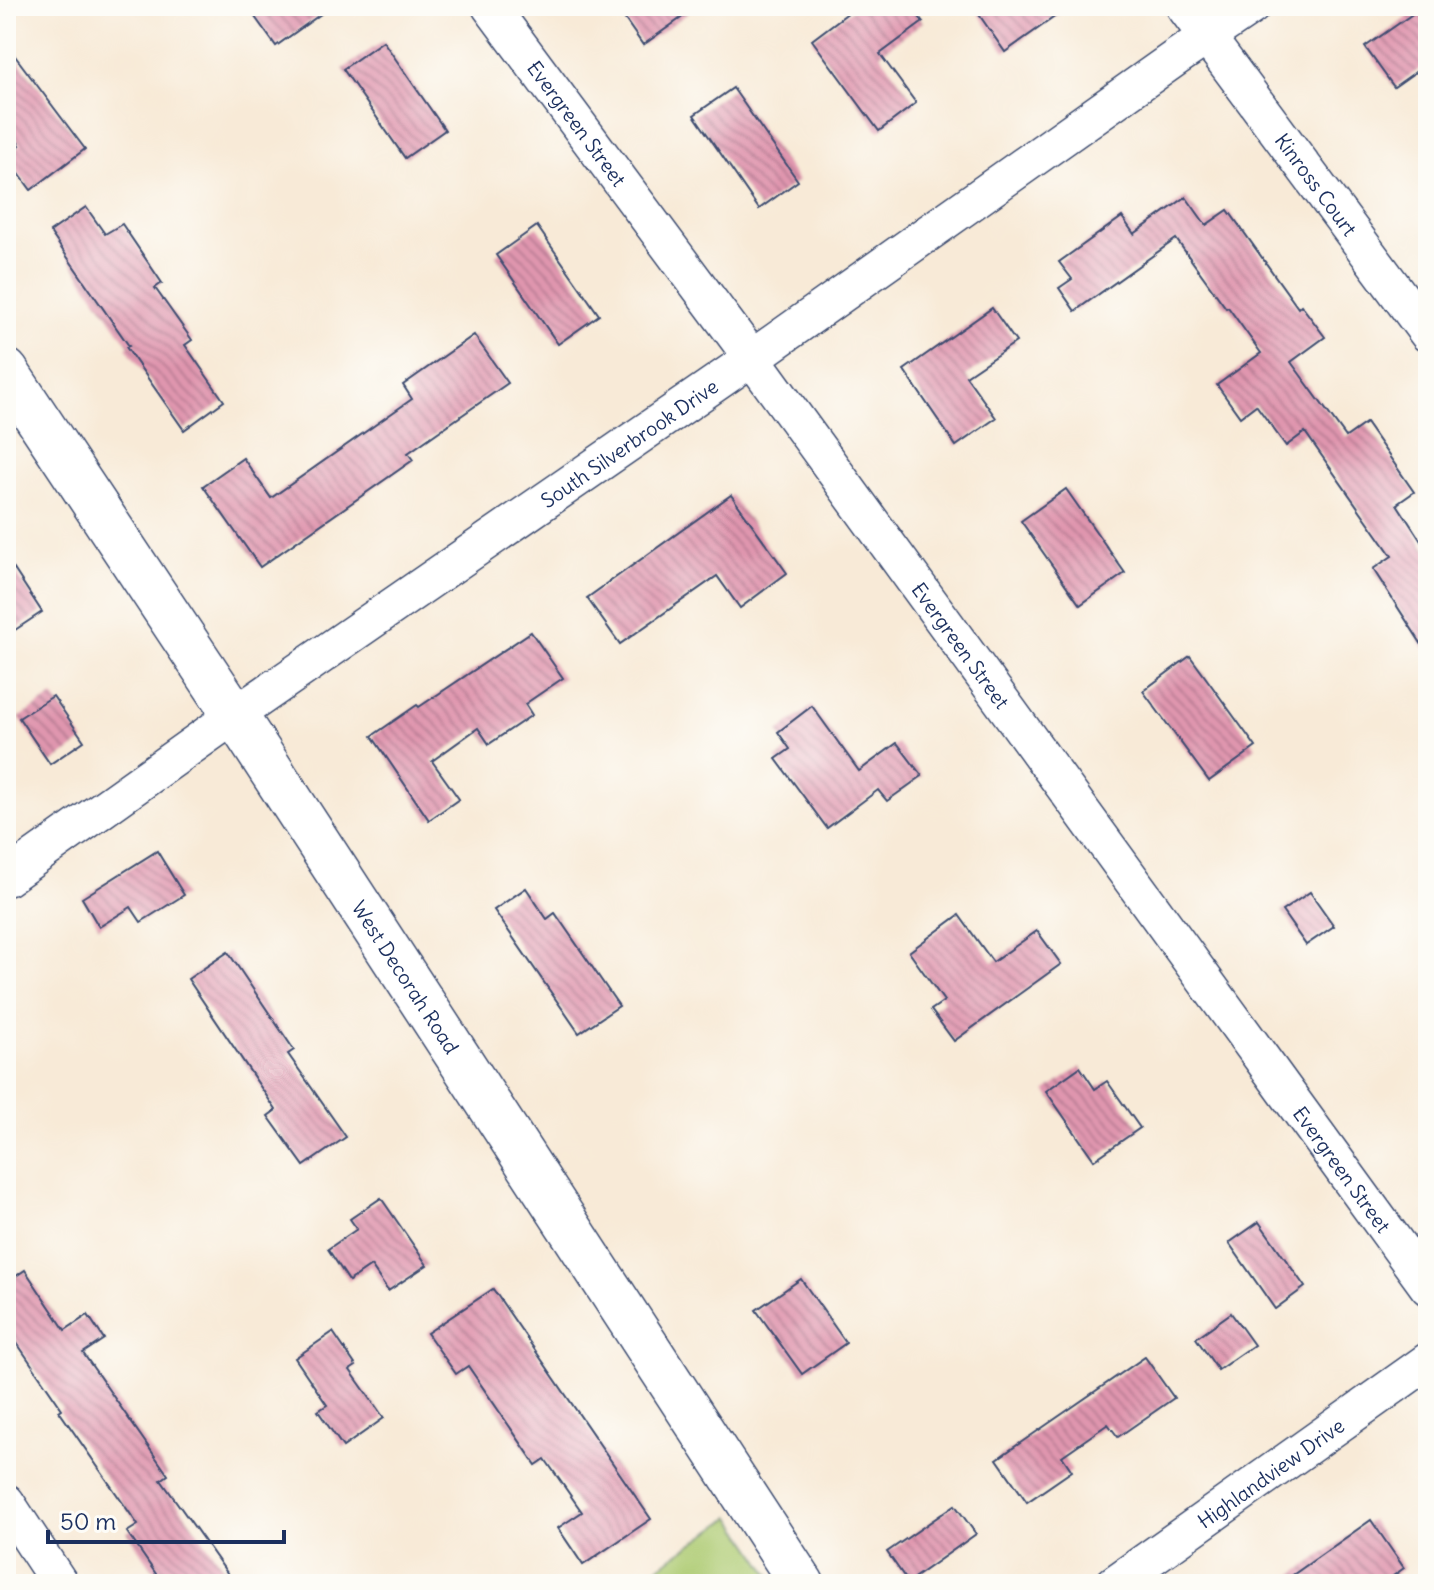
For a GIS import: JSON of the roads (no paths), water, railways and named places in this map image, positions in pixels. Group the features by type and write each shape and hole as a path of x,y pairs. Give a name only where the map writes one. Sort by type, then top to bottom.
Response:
{"street":[{"name":"Evergreen Street","path":"490,6 752,358 1428,1287"},
{"name":"Kinross Court","path":"1184,6 1428,334"},
{"name":"South Silverbrook Drive","path":"6,878 1252,6"},
{"name":"West Decorah Road","path":"6,371 235,715 802,1584"},
{"name":"Highlandview Drive","path":"1114,1584 1428,1361"},
{"path":"6,1502 60,1584"}]}
